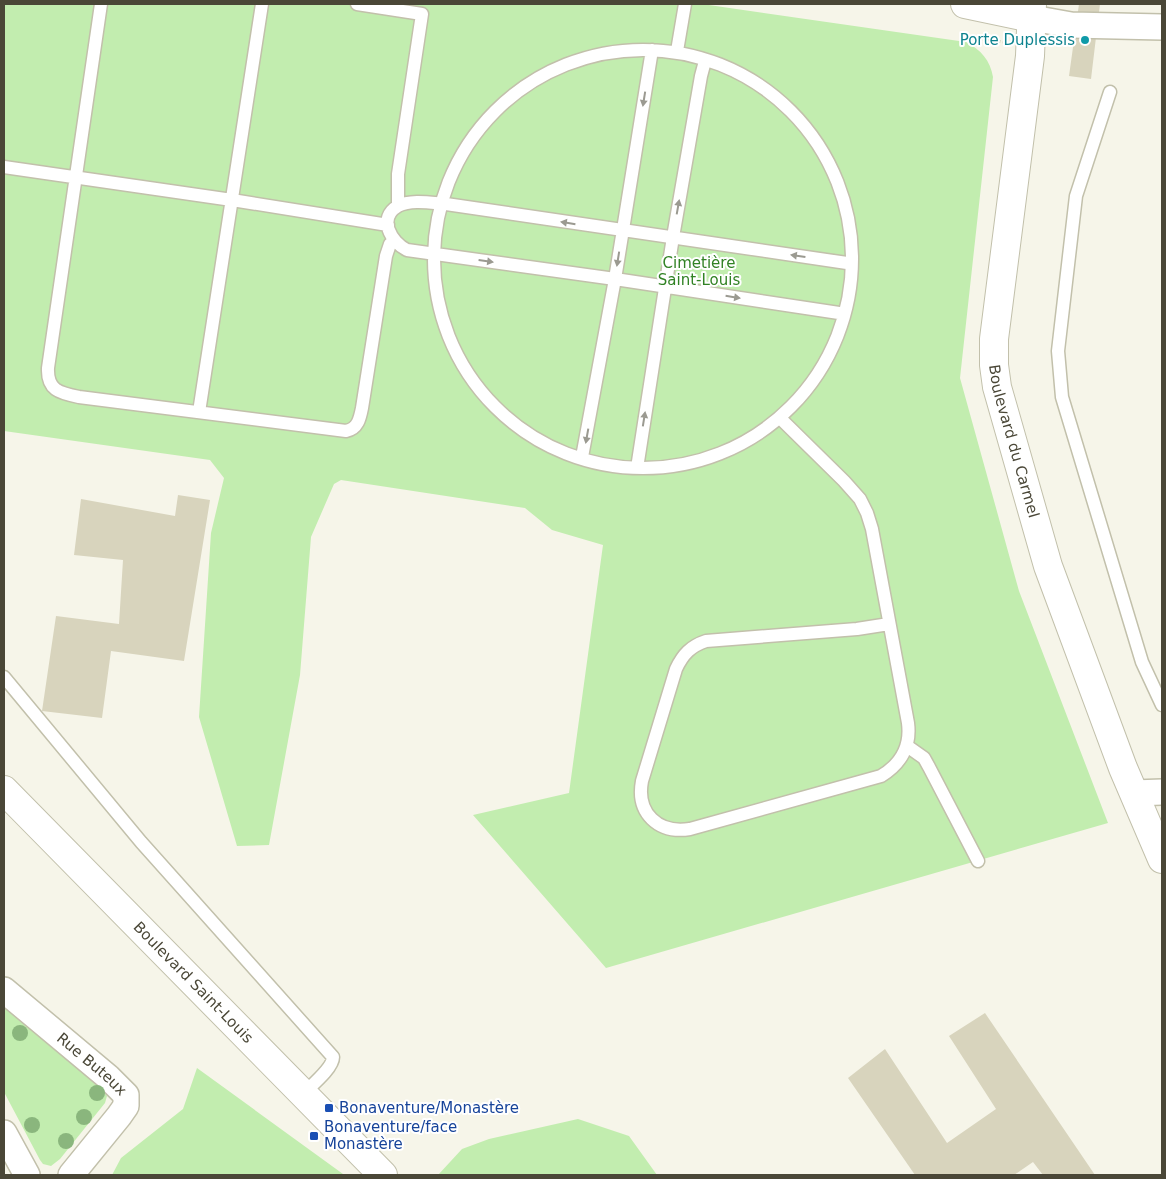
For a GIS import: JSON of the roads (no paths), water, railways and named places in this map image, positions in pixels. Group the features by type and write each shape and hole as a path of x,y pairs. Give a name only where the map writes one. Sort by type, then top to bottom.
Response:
{"street":[{"path":"964,4 1032,11 1071,25 1162,27"},
{"name":"Boulevard du Carmel","path":"1032,11 1030,56 994,340 995,375 1006,423 1048,566 1134,793 1162,859"},
{"name":"Boulevard Saint-Louis","path":"4,790 383,1175"},
{"path":"1134,793 1162,792"},
{"name":"Rue Buteux","path":"4,990 108,1077 126,1095 126,1106 120,1116 71,1175"},
{"path":"4,1132 27,1175"}],"lane":[{"path":"101,4 48,368 48,378 56,390 71,395 346,431 351,430 356,426 362,408 386,256 390,244 394,241"},
{"path":"199,412 262,4"},
{"path":"356,4 422,14 398,174 398,206"},
{"path":"677,51 685,4"},
{"path":"582,457 615,279 652,50"},
{"path":"624,51 677,51 704,60 768,87 787,102 804,121 819,142 831,165 839,188 847,235 846,263 839,313 828,347 815,377 802,398 783,421 752,445 733,454 684,466 637,468 582,457 554,447 531,434 500,412 469,380 456,356 441,306 438,282 440,233 456,170 474,134 492,110 522,83 541,72 580,58 624,51"},
{"path":"637,468 673,237 704,60"},
{"path":"1110,92 1076,196 1058,351 1059,374 1062,397 1142,662 1162,705"},
{"path":"4,167 388,225"},
{"path":"839,313 407,250 394,241 389,233 388,218 398,206 408,203 446,204 846,263"},
{"path":"783,421 844,481 860,499 867,513 872,528 890,624 908,723 907,746 900,761 881,776 690,829 674,830 660,825 648,816 640,795 642,781 676,669 683,656 693,646 706,641 857,629 890,624"},
{"path":"4,677 141,842 333,1057 330,1066 304,1093"},
{"path":"907,746 924,758 930,767 978,861"}],"place":[{"name":"Porte Duplessis","path":"1085,40"},
{"name":"Bonaventure/Monastère","path":"329,1108"},
{"name":"Bonaventure/face Monastère","path":"314,1136"}],"park label":[{"name":"Cimetière Saint-Louis","path":"699,272"}]}
